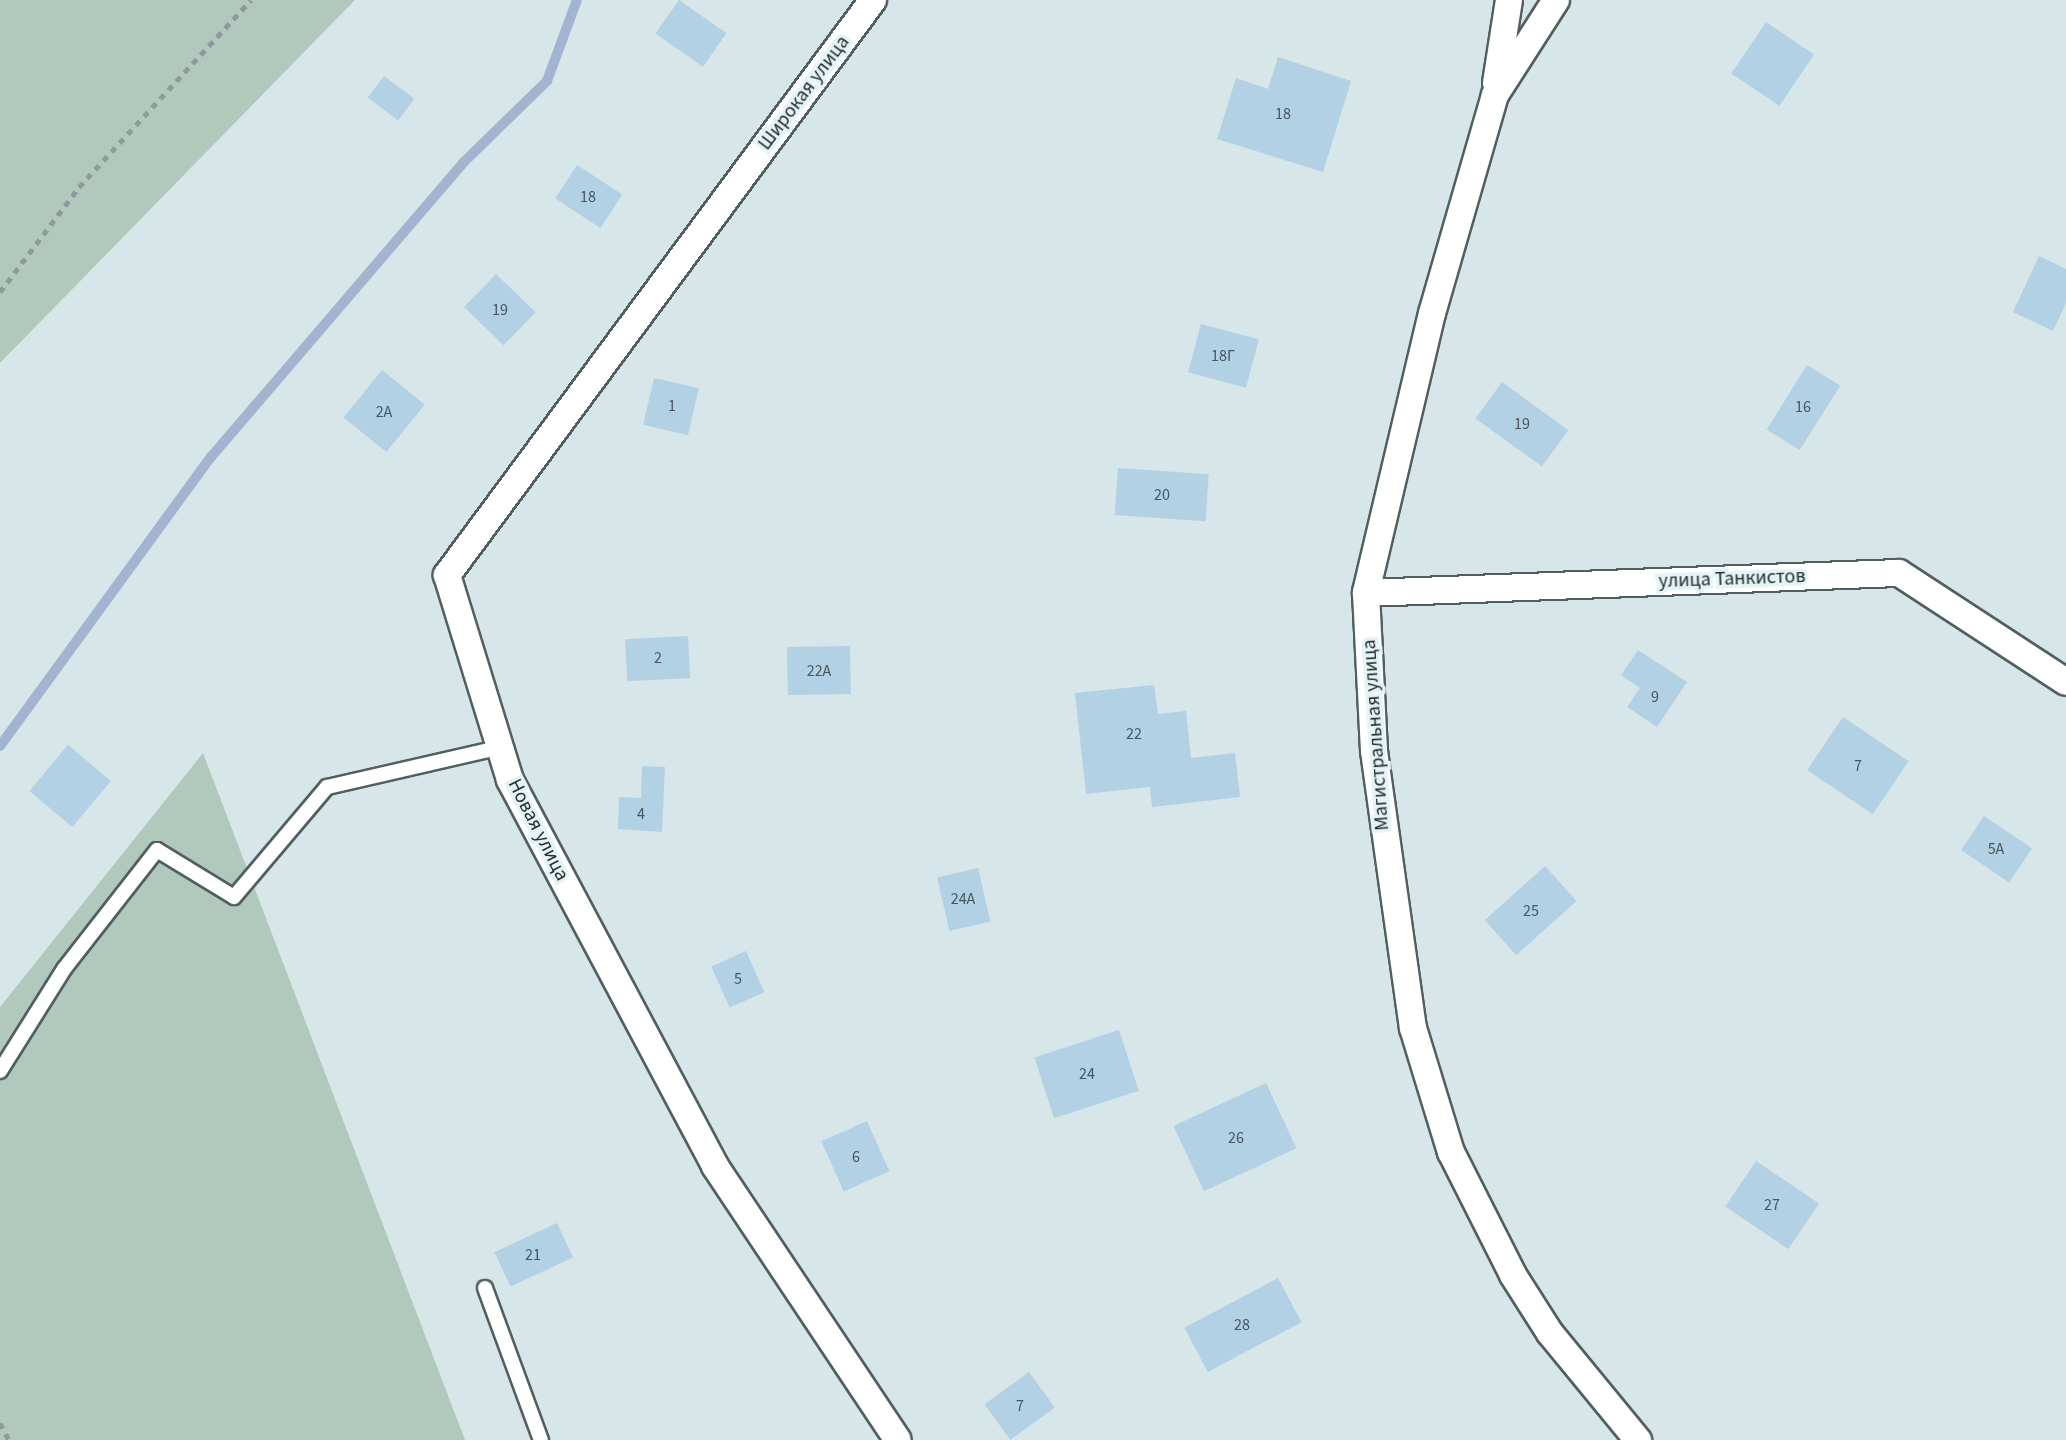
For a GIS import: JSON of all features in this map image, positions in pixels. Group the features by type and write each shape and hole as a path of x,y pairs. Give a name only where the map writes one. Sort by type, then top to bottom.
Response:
{"street":[{"name":"Широкая улица","path":"735,185 873,0"},
{"path":"1495,95 1509,0"},
{"name":"Магистральная улица","path":"1556,0 1495,95 1432,313 1366,593 1374,751 1391,899 1413,1028 1451,1152 1513,1275 1550,1333 1638,1440"},
{"name":"Новая улица","path":"735,185 447,575 510,780 715,1166 898,1440"},
{"name":"улица Танкистов","path":"1366,593 1899,573 2066,682"}],"lane":[{"path":"0,1071 64,969 157,850 234,897 327,787 501,747"},
{"path":"485,1288 541,1440"}],"path":[{"path":"0,292 79,187 251,0"},
{"path":"0,1423 9,1440"}],"green space":[{"path":"0,0 355,0 0,363"},
{"path":"203,753 465,1440 0,1440 0,1007"}],"building":[{"path":"679,0 727,33 703,67 655,34"},
{"path":"1766,22 1814,54 1779,106 1731,73"},
{"path":"1278,57 1351,81 1323,172 1217,139 1236,78 1268,89"},
{"path":"384,76 414,99 398,120 368,98"},
{"path":"577,165 622,194 601,228 555,199"},
{"path":"2039,256 2066,269 2066,303 2053,331 2013,312"},
{"path":"496,274 536,312 504,345 464,307"},
{"path":"1201,324 1259,340 1246,388 1188,372"},
{"path":"1807,365 1840,386 1800,450 1767,429"},
{"path":"382,370 425,405 386,452 344,417"},
{"path":"654,378 699,388 688,435 643,425"},
{"path":"1502,382 1568,430 1542,467 1476,418"},
{"path":"1118,468 1209,474 1205,521 1115,515"},
{"path":"688,636 690,678 627,681 625,639"},
{"path":"850,646 851,694 788,695 787,647"},
{"path":"1638,650 1687,682 1657,727 1627,707 1640,688 1621,675"},
{"path":"1154,685 1158,714 1186,711 1191,758 1235,753 1240,797 1152,807 1150,787 1086,794 1075,693"},
{"path":"1843,717 1908,761 1873,814 1807,770"},
{"path":"68,745 111,781 72,827 29,791"},
{"path":"642,766 665,767 662,832 618,829 619,797 641,798"},
{"path":"1984,816 2032,848 2009,882 1961,850"},
{"path":"1545,866 1576,901 1516,955 1485,920"},
{"path":"978,868 990,922 949,931 937,877"},
{"path":"746,951 764,992 730,1008 711,966"},
{"path":"1119,1030 1139,1091 1054,1118 1034,1058"},
{"path":"1266,1083 1296,1148 1204,1191 1174,1126"},
{"path":"867,1121 889,1171 844,1192 821,1141"},
{"path":"1756,1161 1819,1203 1788,1249 1725,1207"},
{"path":"557,1223 573,1257 511,1287 494,1252"},
{"path":"1278,1278 1301,1322 1208,1372 1184,1328"},
{"path":"1029,1372 1055,1408 1010,1440 985,1404"}],"waterway":[{"path":"0,746 211,457 464,162 547,81 577,0"}]}
